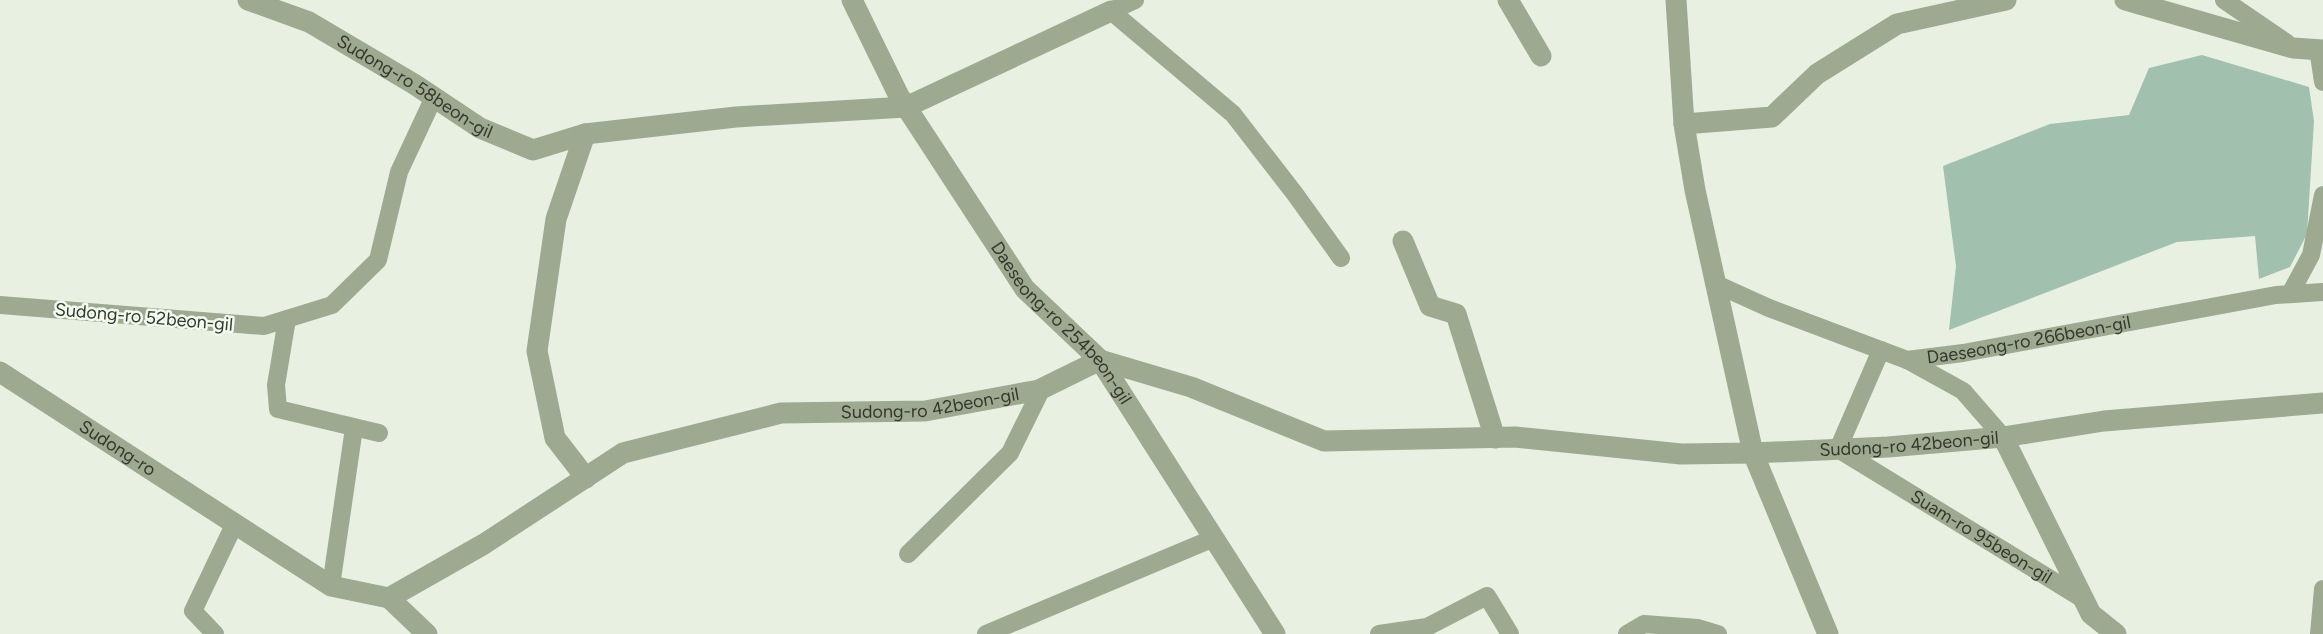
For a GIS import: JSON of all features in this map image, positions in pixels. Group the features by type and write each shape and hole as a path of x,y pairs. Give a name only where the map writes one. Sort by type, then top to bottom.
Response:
{"street":[{"name":"Sudong-ro 58beon-gil","path":"248,0 309,22 480,128 533,150 585,134 736,117 906,107"},
{"name":"Daeseong-ro 254beon-gil","path":"852,0 906,107 1025,289 1100,360 1275,634"},
{"path":"1508,0 1541,56"},
{"path":"1676,0 1684,124 1695,190 1753,453 1828,634"},
{"path":"1684,124 1772,117 1817,74 1897,24 2006,0"},
{"path":"2125,0 2293,48 2320,50"},
{"path":"906,107 1111,11"},
{"path":"585,134 556,219 537,351 555,438 586,478"},
{"path":"1403,241 1430,306 1456,314 1495,438"},
{"name":"Sudong-ro 42beon-gil","path":"389,598 484,544 623,453 781,414 925,411 1042,388 1100,360 1191,387 1324,441 1515,437 1681,454 1888,447 2003,437 2104,421 2323,403"},
{"name":"Sudong-ro","path":"0,372 331,586 389,598"},
{"path":"2003,437 2083,599"},
{"path":"389,598 427,634"},
{"name":"Suam-ro 95beon-gil","path":"2083,599 2091,614 2116,634"}],"lane":[{"path":"1135,0 1111,11 1233,114 1341,258"},
{"path":"2224,0 2293,48"},
{"path":"2320,50 2323,82"},
{"name":"Sudong-ro 52beon-gil","path":"0,305 264,326 332,305 378,260 399,172 433,97"},
{"path":"2290,294 2311,255 2323,195"},
{"name":"Daeseong-ro 266beon-gil","path":"1716,284 1769,308 1907,360 1964,353 2290,294 2323,292"},
{"path":"286,319 276,385 278,410 379,433"},
{"path":"1838,449 1881,349"},
{"path":"1907,360 1963,391 2003,437"},
{"path":"908,554 1010,453 1042,388"},
{"path":"331,586 354,428"},
{"name":"Suam-ro 95beon-gil","path":"1838,449 2083,599"},
{"path":"215,634 193,611 235,523"},
{"path":"986,634 1214,538"},
{"path":"2319,634 2323,589"},
{"path":"1379,634 1427,627 1487,596 1510,634"},
{"path":"1628,634 1644,624 1698,628 1717,634"}],"green space":[{"path":"2202,55 2309,87 2314,121 2307,234 2290,267 2259,279 2255,236 2177,242 1949,330 1956,266 1943,166 2050,124 2129,115 2149,68"}]}
